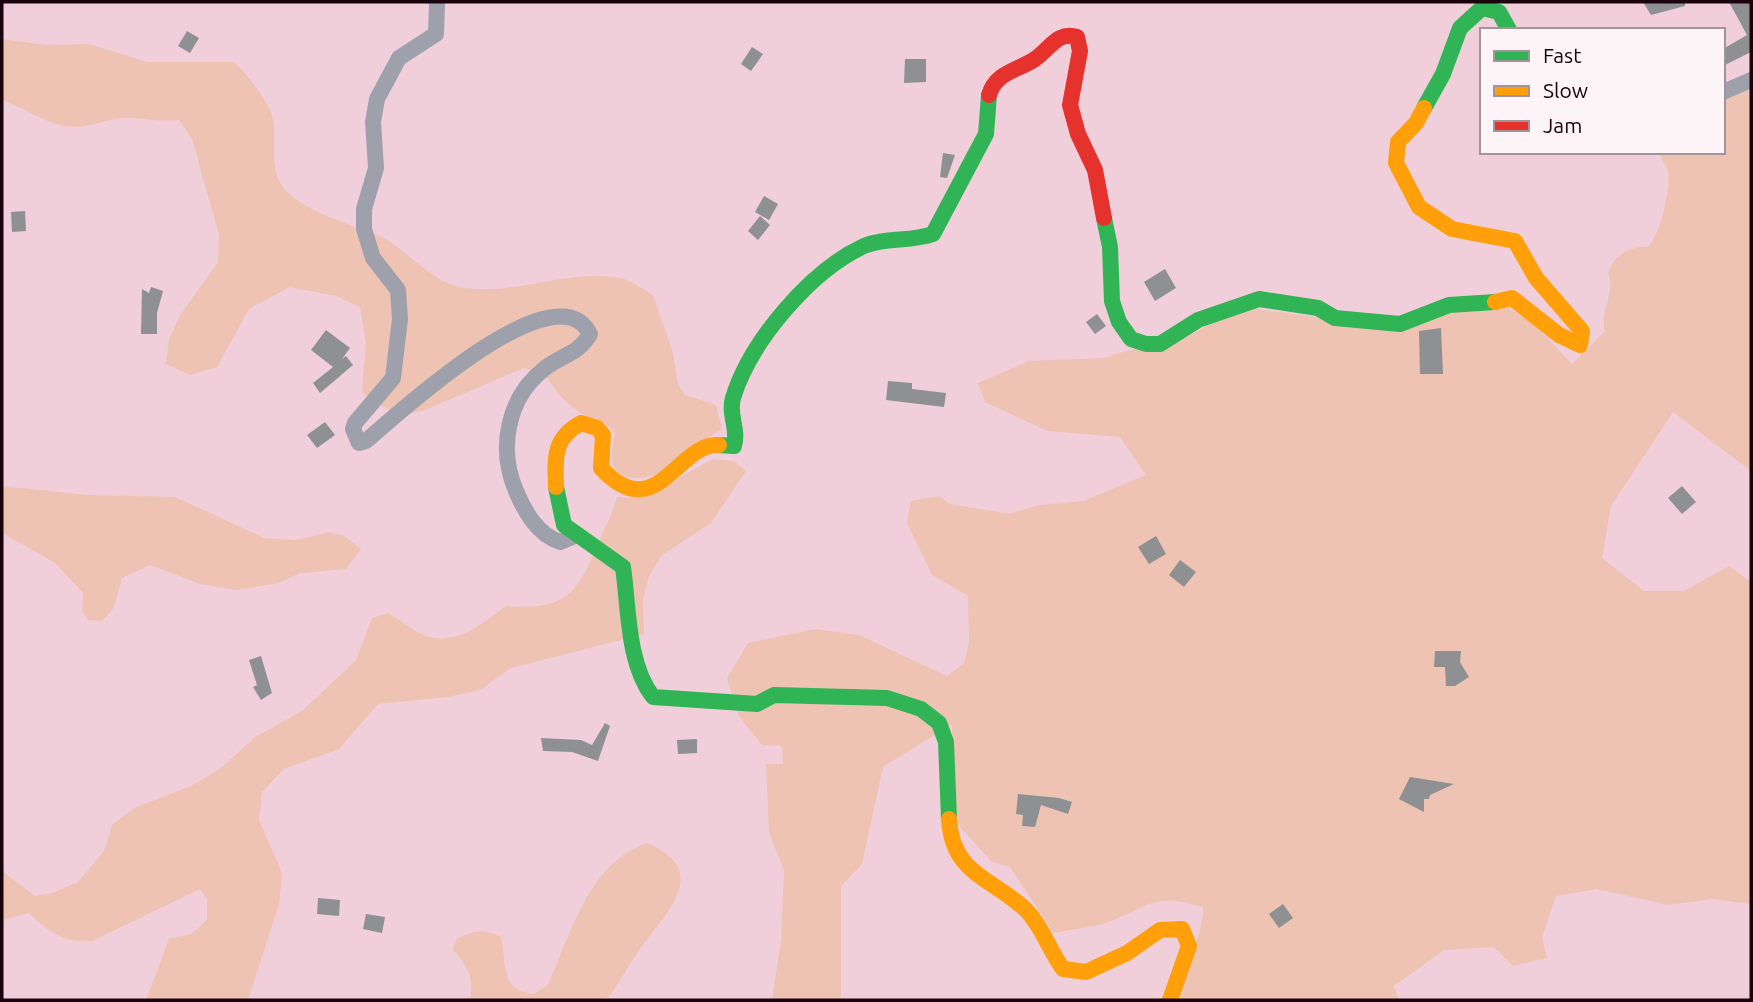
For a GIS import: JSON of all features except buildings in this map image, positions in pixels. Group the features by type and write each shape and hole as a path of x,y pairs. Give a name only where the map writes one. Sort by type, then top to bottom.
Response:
{"street":[{"path":"437,2 436,34 399,58 377,99 373,122 376,168 364,209 364,229 373,258 398,290 400,319 393,378 355,423 354,429 359,443 366,441 433,385 510,331 542,317 571,316 584,322 590,334 583,346 536,376 514,406 505,441 509,475 532,520 548,538 560,542 572,537 571,530"},
{"path":"1170,1000 1189,946 1182,929 1160,930 1127,954 1086,972 1072,972 1063,969 1040,928 1026,910 967,866 950,838 946,742 939,723 921,709 887,698 774,695 757,704 653,697 643,684 635,659 623,567 565,526 560,514 555,460 557,443 568,430 581,423 597,428 603,435 601,468 612,482 627,489 644,488 658,483 679,470 697,449 709,444 734,446 739,434 732,402 742,377 768,334 806,290 866,245 906,242 933,234 976,151 985,142 989,128 992,85 998,78 1028,63 1058,38 1068,34 1077,37 1080,51 1070,105 1078,134 1094,170 1110,247 1112,301 1119,322 1131,339 1146,344 1160,344 1174,338 1198,320 1259,299 1318,308 1335,318 1400,324 1431,309 1449,305 1486,304 1512,298 1559,335 1580,345 1582,331 1548,296 1522,258 1515,241 1491,234 1452,229 1429,216 1419,207 1396,163 1398,142 1416,123 1443,74 1460,28 1482,8 1499,12 1508,28"},
{"path":"1725,91 1751,80"}],"shaded area":[{"path":"2,39 46,45 89,44 147,62 234,62 257,89 271,112 278,179 300,202 386,239 429,272 453,285 466,288 505,288 601,276 620,278 636,285 653,295 673,353 678,384 685,395 716,405 722,429 664,470 638,478 625,476 615,469 612,458 615,433 603,422 587,416 568,403 544,373 524,368 425,410 407,413 391,410 362,392 366,343 360,307 336,296 290,287 249,309 217,367 190,375 166,364 169,340 179,317 218,262 219,235 192,139 179,120 125,118 85,126 63,126 2,100"},
{"path":"1751,88 1751,471 1673,412 1611,506 1602,558 1644,591 1684,591 1729,566 1751,582 1750,904 1712,899 1668,905 1597,889 1556,896 1542,937 1547,958 1513,966 1494,947 1444,950 1394,986 1399,1000 1175,1000 1200,931 1203,907 1163,901 1102,924 1054,933 1010,867 991,861 959,826 952,783 952,724 883,767 862,864 841,886 841,1000 772,1000 781,940 784,870 769,833 766,764 783,764 782,746 762,745 738,715 727,678 748,643 815,629 859,635 947,676 964,663 969,642 968,596 932,575 907,523 911,501 939,496 950,504 1009,514 1039,505 1083,501 1146,475 1120,437 1047,431 985,402 978,383 1029,361 1104,358 1129,350 1174,343 1244,307 1330,319 1428,314 1505,306 1534,324 1572,364 1605,331 1604,316 1610,288 1608,273 1614,261 1629,250 1648,247 1657,232 1668,191 1667,170 1659,154 1725,154 1725,97"},
{"path":"713,459 734,461 746,471 711,523 662,555 649,576 643,600 644,634 511,668 480,690 448,697 378,704 339,749 284,769 262,792 259,820 282,873 279,905 248,1000 146,1000 169,939 191,934 207,920 207,899 200,889 92,941 73,940 57,935 29,913 2,920 2,871 35,896 52,893 78,882 104,851 112,825 134,808 191,786 221,768 255,737 302,711 356,660 372,618 388,613 421,634 448,638 469,631 506,606 528,607 558,601 578,584 617,497 642,498"},
{"path":"2,486 88,495 175,497 264,538 296,540 329,532 344,536 361,549 346,569 300,573 278,583 238,590 200,584 150,565 122,578 113,609 102,621 88,620 82,611 83,593 55,563 2,533"},
{"path":"647,843 666,854 677,865 681,878 679,891 609,997 597,1000 470,1000 471,979 463,962 453,950 456,940 478,931 501,937 510,981 523,992 534,994 548,985 574,924 596,883 610,866"}],"traffic: fast":[{"path":"1424,108 1443,74 1460,28 1482,8 1499,12 1508,28"},
{"path":"719,445 734,446 732,404 741,376 768,332 803,290 823,272 864,246 933,234 986,134 989,95"},
{"path":"1104,218 1110,247 1112,301 1119,322 1131,339 1146,344 1160,344 1198,320 1259,299 1318,308 1335,318 1400,324 1449,305 1495,302"},
{"path":"556,487 564,525 623,567 634,652 644,683 653,697 757,704 774,695 887,698 921,709 939,723 946,742 949,819"}],"traffic: slow":[{"path":"1424,108 1416,123 1398,142 1396,163 1419,207 1452,229 1515,241 1536,278 1582,331 1580,345 1559,335 1512,298 1495,302"},
{"path":"556,487 556,458 561,442 565,435 581,423 597,428 603,435 601,468 620,484 637,489 652,486 704,448 719,445"},
{"path":"949,819 952,838 966,864 1026,910 1037,923 1063,969 1086,972 1127,953 1160,930 1182,929 1189,946 1170,1000"}],"traffic: jam":[{"path":"989,95 997,81 1035,59 1054,42 1064,36 1077,37 1080,51 1070,105 1078,134 1095,170 1104,218"}]}
